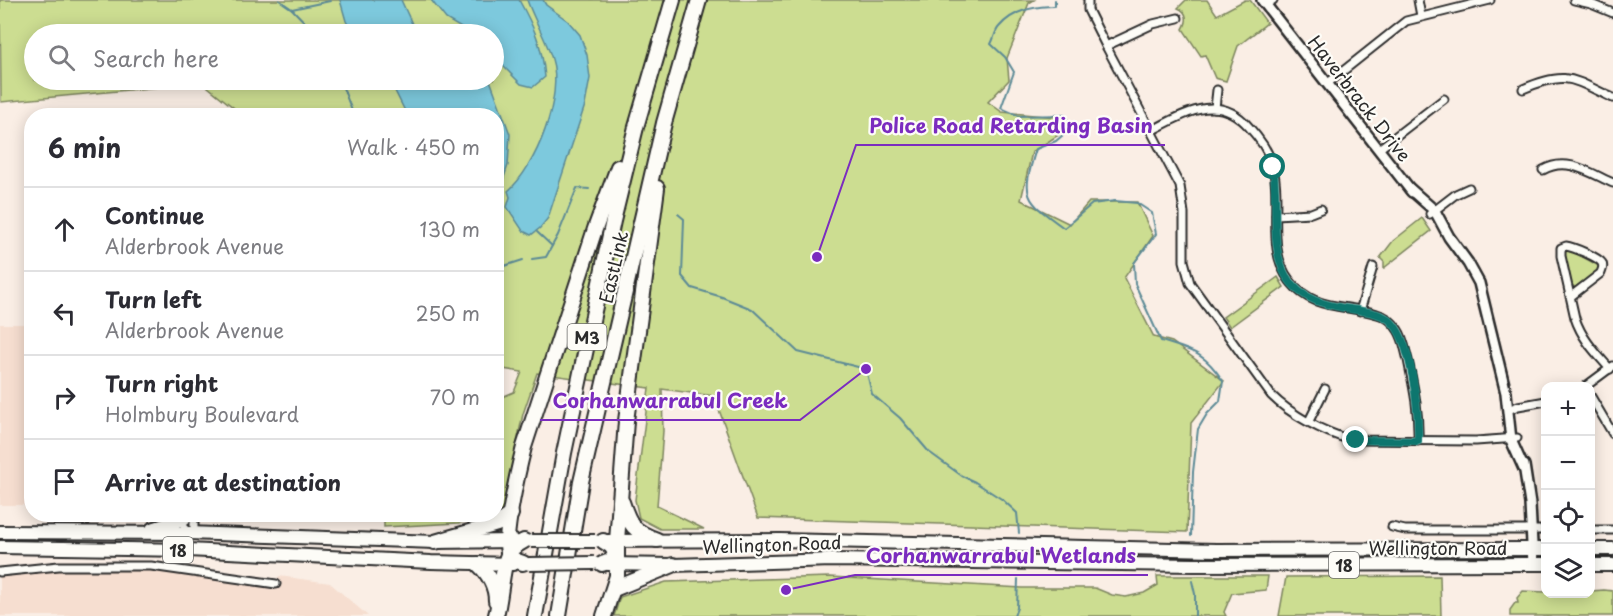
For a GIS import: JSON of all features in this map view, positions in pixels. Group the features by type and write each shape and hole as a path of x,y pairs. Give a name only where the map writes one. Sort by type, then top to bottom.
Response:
{"highway":[{"name":"EastLink","path":"535,616 549,528 587,334 636,127 673,0"},
{"name":"EastLink","path":"559,616 581,482 664,123 699,0"},
{"path":"507,553 514,560 526,564 610,561 610,548 620,495 627,411 654,215 664,123"},
{"path":"496,615 501,599 516,481 527,436 595,229 636,127"},
{"path":"620,495 633,528 639,534 657,540"},
{"path":"504,519 511,514"},
{"path":"133,532 151,530 172,522"},
{"path":"435,542 500,522"},
{"name":"18","path":"0,532 189,533 435,542 507,553"},
{"path":"188,550 189,533"},
{"name":"Wellington Road","path":"610,548 657,540 1155,549 1541,549"},
{"path":"507,553 527,541"},
{"name":"Wellington Road","path":"527,541 610,548 673,565 799,560 1155,565 1539,564"},
{"path":"921,561 922,544"},
{"name":"18","path":"0,547 188,550 478,564 507,553"},
{"path":"604,616 614,589 610,548"},
{"path":"1595,549 1613,549"},
{"path":"478,564 486,571 496,594 496,615"},
{"path":"614,589 673,565"},
{"path":"1595,565 1613,565"}],"street":[{"path":"1088,0 1088,10 1175,173 1182,192 1184,261 1190,283 1271,395 1284,407 1338,436 1351,440 1500,443 1513,439"},
{"path":"1418,0 1421,16"},
{"path":"1328,83 1406,21 1490,0"},
{"path":"1574,0 1599,3 1613,13"},
{"name":"Haverbrack Drive","path":"1267,2 1410,189 1422,208 1433,213 1437,226 1449,237 1479,283 1511,409 1513,439 1524,469 1530,504 1532,549 1539,564"},
{"path":"1106,46 1153,24 1178,18"},
{"path":"1523,89 1547,79 1564,78 1613,98"},
{"path":"1215,108 1217,90"},
{"path":"1379,149 1444,99"},
{"path":"1151,131 1191,111 1215,108 1240,118 1265,148 1274,172 1279,258 1291,282 1306,296 1317,302 1383,316 1393,323 1401,336 1418,405 1418,441"},
{"path":"1543,170 1552,166 1569,164 1613,183"},
{"path":"1433,213 1456,194 1470,188"},
{"path":"1276,215 1307,214 1321,209"},
{"path":"1570,297 1601,273 1603,268 1599,260 1566,246 1560,253 1570,297 1575,318 1583,338 1611,368 1593,382"},
{"path":"1360,310 1372,267"},
{"path":"1309,421 1325,389"},
{"path":"1511,409 1541,402"},
{"path":"1595,403 1613,434"},
{"path":"186,522 184,529 189,533 194,529 190,522"},
{"name":"Wellington Road","path":"1392,527 1405,530 1541,530"},
{"path":"1595,530 1613,530"},
{"path":"0,572 59,566 152,566 276,584"}],"shaded area":[{"path":"0,324 24,324 24,505 0,505"},
{"path":"147,566 275,584 279,576 330,583 368,616 0,616 0,572"}],"green space":[{"path":"0,0 1034,0 1029,3 1007,58 1009,80 988,102 1002,112 1067,118 1066,130 1032,152 1021,200 1070,224 1089,202 1137,202 1153,236 1124,278 1154,337 1172,342 1224,381 1191,423 1187,532 758,518 714,396 662,389 663,431 657,506 704,529 660,529 639,518 635,500 649,388 537,373 523,414 504,503 504,396 514,392 522,372 504,369 504,108 234,108 212,90 504,90 504,24 24,24 24,90 129,90 1,102"},
{"path":"1186,0 1207,0 1217,15 1245,0 1250,0 1267,23 1238,46 1226,81 1215,78 1205,55 1201,56 1183,29 1186,17 1184,12 1178,8"},
{"path":"1422,218 1431,231 1384,268 1384,262 1380,258 1393,241"},
{"path":"1567,250 1599,266 1597,272 1576,288 1571,284 1564,254"},
{"path":"1278,277 1284,287 1230,327 1223,317"},
{"path":"384,522 463,522 459,523 384,527"},
{"path":"1157,576 1268,576 1266,590 1232,593 1224,612 1226,616 614,616 620,597 666,582 830,577 1022,588 1095,588 1112,595 1126,597 1144,593 1158,585"},
{"path":"1440,576 1441,616 1279,616 1286,577"},
{"path":"1523,591 1541,592 1541,598 1595,598 1595,591 1613,591 1613,616 1510,616 1510,610 1515,603 1518,603 1517,598"}],"water":[{"path":"340,0 401,0 412,24 348,24"},
{"path":"431,0 519,0 536,37 542,55 545,77 533,87 521,84 504,67 504,24 454,24 446,19"},
{"path":"527,0 543,0 546,5 568,21 580,35 587,55 590,78 585,105 548,218 531,235 523,231 507,207 510,197 508,191 528,165 545,130 551,111 555,74 552,59"},
{"path":"394,90 494,90 500,108 404,108"},
{"path":"504,118 510,134 508,165 504,177"}],"waterway":[{"path":"279,0 306,24"},
{"path":"1055,0 1055,6 1032,8 1018,13 1005,21 996,31 991,44 1005,57 1014,72 1001,108 1019,116 1065,115 1070,129 1056,141 1036,149 1028,178 1029,196 1034,203 1064,228 1092,204 1115,201 1137,203 1152,213 1156,234 1134,263 1135,284 1161,341 1197,354 1210,364 1223,381 1220,401 1207,414 1198,429 1193,472 1191,536"},
{"path":"292,9 330,1"},
{"path":"344,90 351,108"},
{"path":"532,259 546,257 558,235 577,188 589,189"},
{"path":"678,214 684,219 682,276 692,288 752,309 798,352 866,369 872,394 900,418 929,452 962,476 1003,500 1017,513 1019,533"},
{"path":"537,232 552,246"},
{"path":"504,266 523,260"},
{"path":"1014,616 1017,608 1018,579"},
{"path":"1192,581 1195,594 1195,616"}],"place":[{"name":"Police Road Retarding Basin","path":"817,257"},
{"name":"Corhanwarrabul Creek","path":"866,369"},
{"name":"Corhanwarrabul Wetlands","path":"786,590"}],"route":[{"path":"1273,167 1278,251 1281,264 1291,282 1300,292 1317,302 1383,316 1393,323 1403,341 1418,405 1418,441 1356,440"}]}
